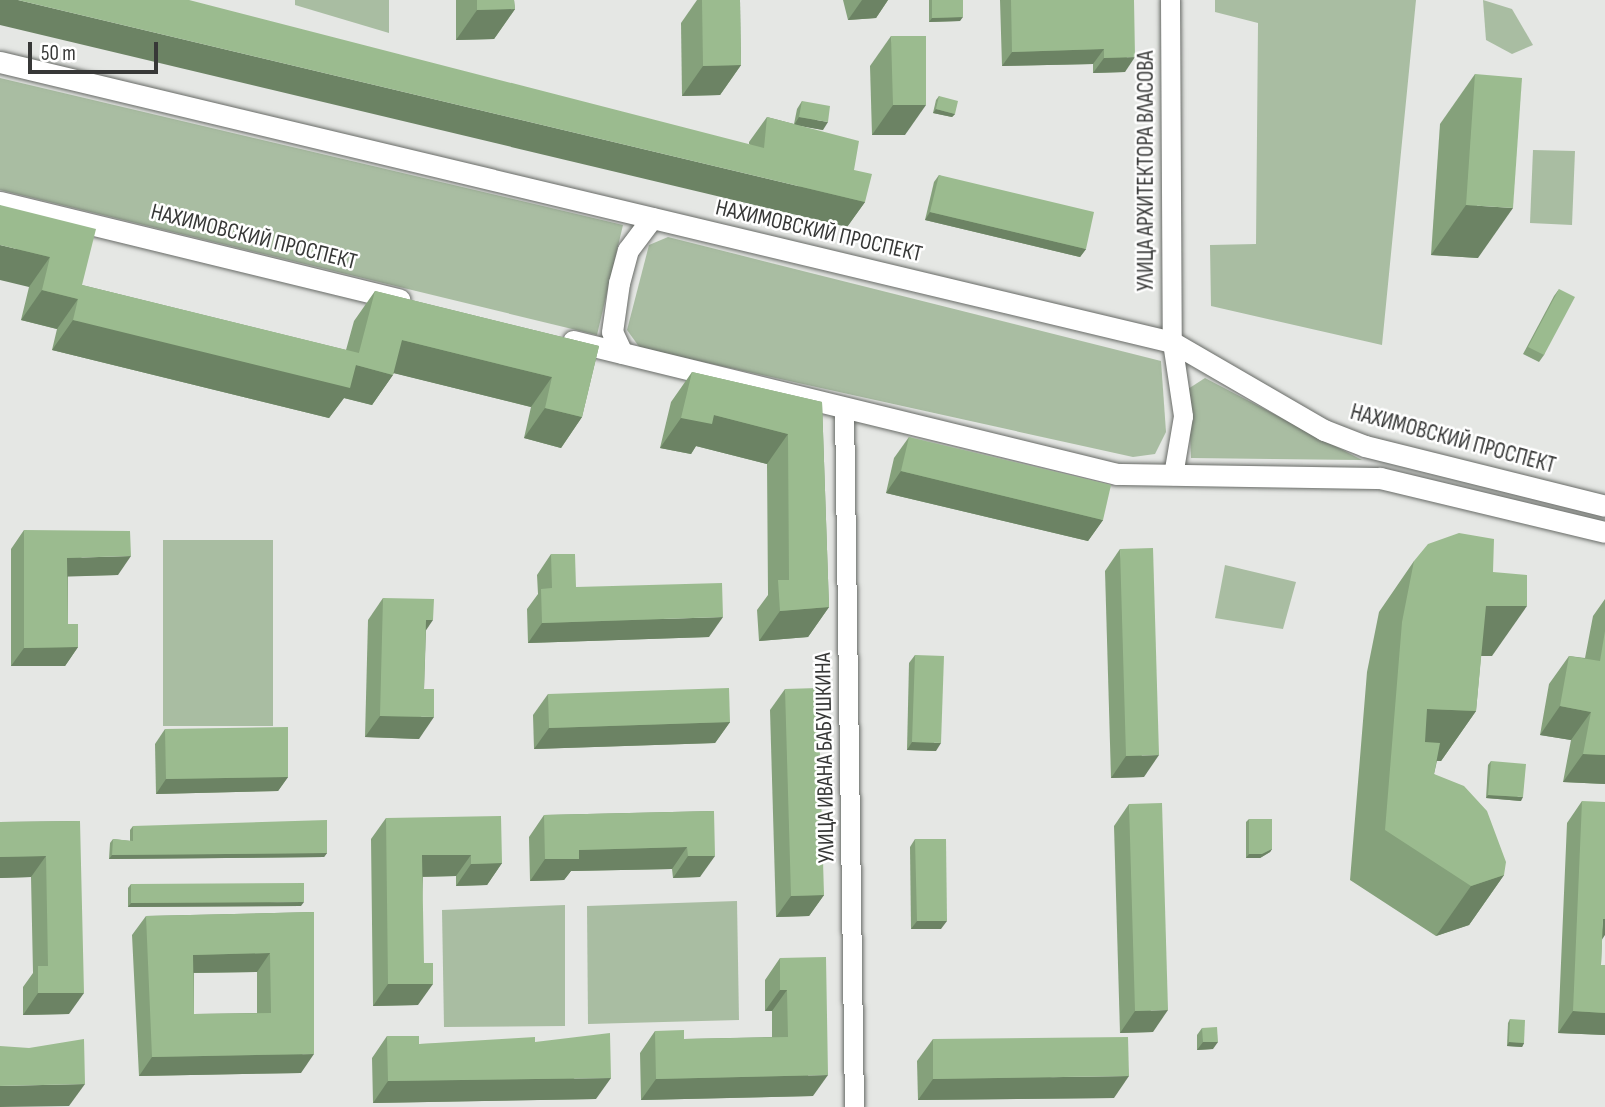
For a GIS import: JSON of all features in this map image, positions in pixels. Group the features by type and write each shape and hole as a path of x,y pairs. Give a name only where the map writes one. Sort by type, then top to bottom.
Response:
{"main road":[{"name":"НАХИМОВСКИЙ ПРОСПЕКТ","path":"0,62 1172,342 1324,430 1365,446 1605,506"},
{"name":"НАХИМОВСКИЙ ПРОСПЕКТ","path":"0,202 421,304"},
{"path":"622,353 612,332 619,283 632,242 652,218"},
{"path":"552,336 1105,472 1380,478 1605,532"}],"street":[{"name":"УЛИЦА АРХИТЕКТОРА ВЛАСОВА","path":"1170,0 1172,342 1183,416 1173,475"},
{"name":"УЛИЦА ИВАНА БАБУШКИНА","path":"844,409 854,1107"}],"green space":[{"path":"295,0 389,0 389,33 295,5"},
{"path":"1215,0 1416,0 1382,345 1211,306 1210,245 1256,244 1258,23 1215,12"},
{"path":"1483,0 1512,9 1533,45 1512,54 1486,40"},
{"path":"0,78 623,225 597,335 0,190"},
{"path":"1533,150 1575,151 1572,225 1530,223"},
{"path":"668,237 1161,361 1166,432 1155,454 1133,457 640,348 627,330 649,245"},
{"path":"1205,378 1362,460 1191,458 1188,389"},
{"path":"163,540 273,540 273,726 163,726"},
{"path":"1225,565 1296,582 1283,629 1215,618"},
{"path":"737,901 739,1020 588,1024 587,906"},
{"path":"565,905 565,1026 444,1027 442,910"}],"building":[{"path":"18,0 189,0 764,148 767,117 859,141 854,170 872,174 865,202"},
{"path":"477,0 514,0 515,9 477,10"},
{"path":"702,0 740,0 741,65 703,66"},
{"path":"932,0 963,0 963,17 932,18"},
{"path":"1011,0 1134,0 1135,57 1104,58 1104,49 1012,52"},
{"path":"891,36 926,36 926,105 893,105"},
{"path":"1475,74 1522,78 1513,208 1466,205"},
{"path":"939,96 958,101 955,114 936,109"},
{"path":"802,101 830,106 828,122 799,117"},
{"path":"939,175 1094,212 1086,249 930,212"},
{"path":"0,205 96,229 82,285 359,353 375,291 599,346 582,417 545,408 552,377 402,340 393,375 356,365 350,388 73,320 78,299 42,290 50,257 0,245"},
{"path":"1559,289 1575,297 1544,355 1528,347"},
{"path":"692,372 822,402 829,607 780,611 778,580 789,580 788,434 714,415 712,424 681,418"},
{"path":"909,437 1111,485 1103,520 901,471"},
{"path":"24,530 130,531 131,556 67,558 68,624 78,624 78,647 24,648"},
{"path":"1459,533 1494,539 1493,572 1527,575 1527,606 1486,606 1476,711 1427,709 1425,742 1440,743 1434,774 1464,786 1487,811 1506,862 1504,875 1471,886 1385,830 1402,622 1414,561 1428,544"},
{"path":"1153,548 1159,755 1126,756 1120,549"},
{"path":"551,554 575,554 576,587 722,583 723,617 542,623 541,589 552,588"},
{"path":"383,598 434,599 433,620 426,620 424,689 434,689 434,717 380,716"},
{"path":"1605,631 1605,755 1583,754 1591,712 1560,706 1569,656 1600,661"},
{"path":"915,655 944,656 941,743 912,742"},
{"path":"729,688 730,722 549,728 548,694"},
{"path":"818,688 824,895 791,896 785,689"},
{"path":"288,727 288,777 166,779 165,729"},
{"path":"1491,761 1526,764 1523,797 1488,795"},
{"path":"1582,801 1605,802 1605,919 1601,965 1605,965 1605,1013 1573,1011"},
{"path":"1162,803 1168,1010 1135,1011 1129,804"},
{"path":"714,811 715,856 688,856 687,847 579,850 579,859 545,859 544,815"},
{"path":"501,816 502,863 471,864 471,855 422,855 424,963 433,963 433,984 388,984 386,818"},
{"path":"1249,819 1272,819 1272,849 1262,854 1249,854"},
{"path":"327,820 327,853 112,855 113,839 133,841 133,826"},
{"path":"80,821 84,993 38,993 38,966 48,966 46,856 0,857 0,822"},
{"path":"915,839 946,839 947,921 917,921"},
{"path":"304,883 304,902 131,903 131,884"},
{"path":"314,912 314,1054 152,1057 146,916","holes":["270,953 271,1013 194,1014 193,955"]},
{"path":"826,957 828,1075 656,1079 655,1031 684,1030 684,1039 788,1037 787,990 780,990 780,958"},
{"path":"1510,1019 1525,1020 1524,1043 1509,1042"},
{"path":"1217,1027 1218,1042 1203,1042 1202,1028"},
{"path":"610,1033 611,1078 388,1081 387,1036 419,1036 419,1044 535,1037 535,1042"},
{"path":"1128,1037 1129,1076 933,1079 933,1039"},
{"path":"84,1039 85,1084 0,1086 0,1046 29,1048"}]}
